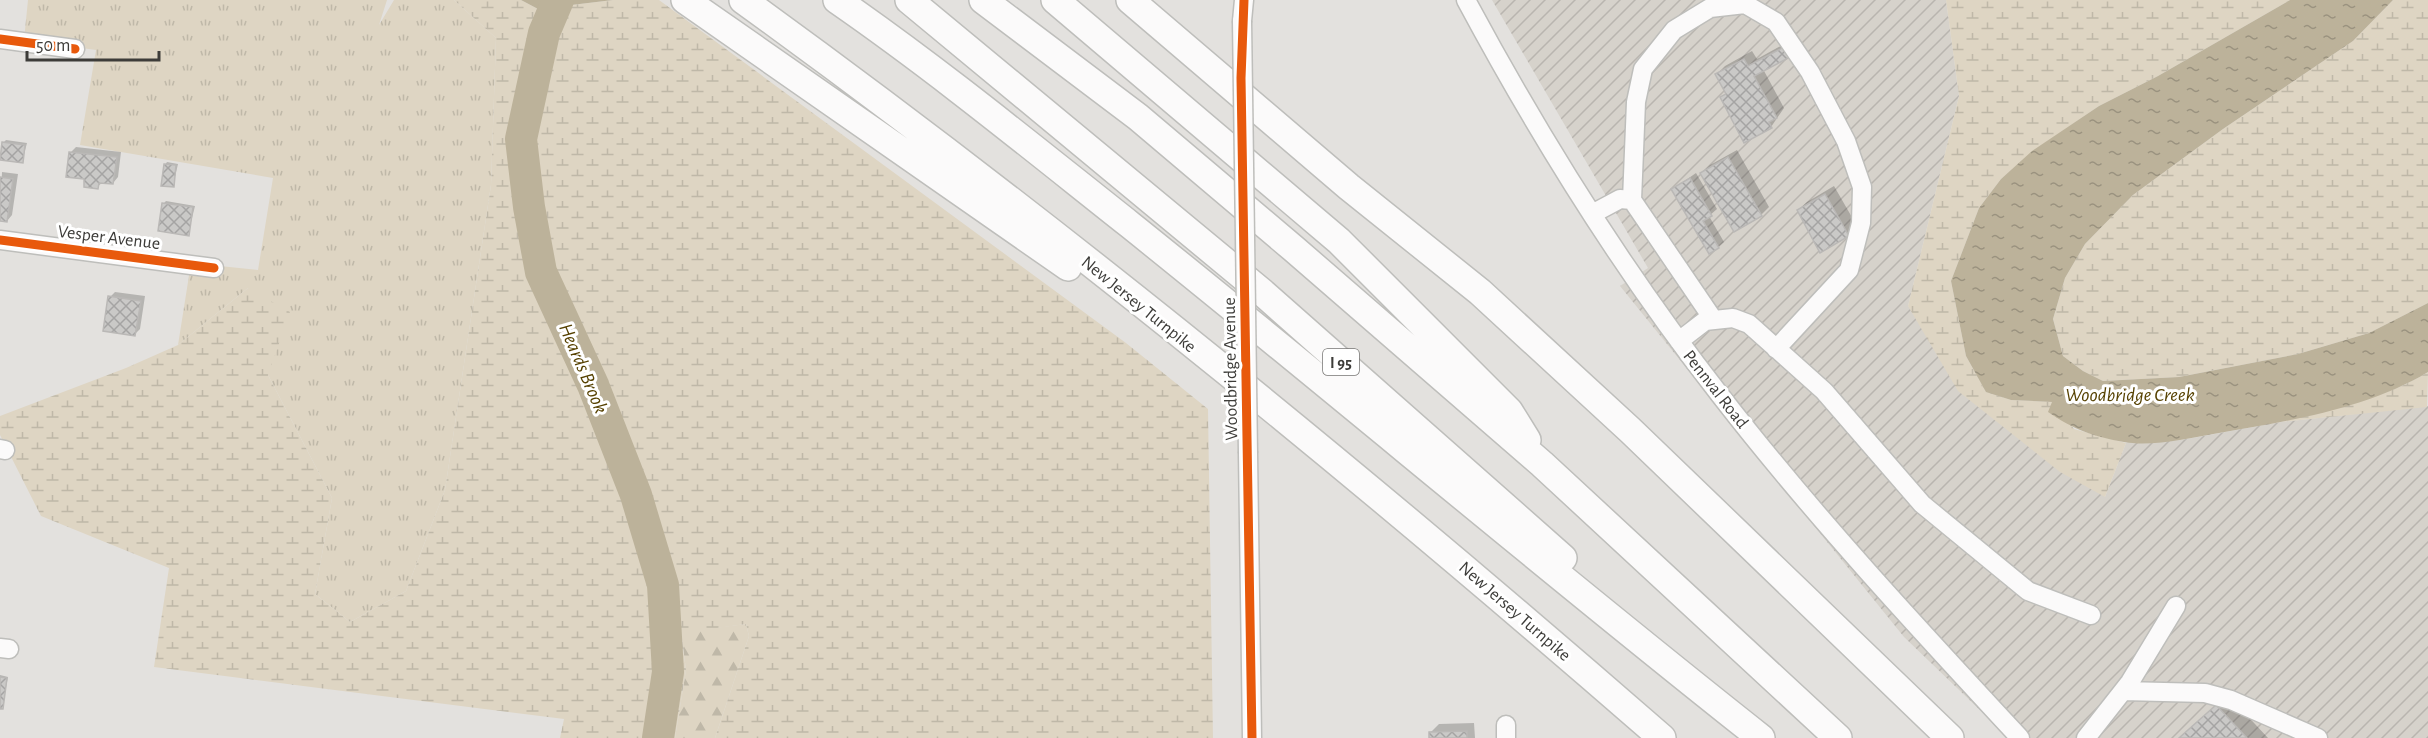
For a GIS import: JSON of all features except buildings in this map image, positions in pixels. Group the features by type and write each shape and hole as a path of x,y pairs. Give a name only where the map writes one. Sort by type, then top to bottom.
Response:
{"highway":[{"path":"685,0 994,217 1208,358"},
{"name":"New Jersey Turnpike","path":"743,0 974,173 1208,358 1450,556 1662,738"},
{"path":"837,0 902,45 1143,235 1561,579 1762,738"},
{"name":"I 95","path":"909,0 1263,293 1762,738"},
{"path":"983,0 1138,117 1542,464 1838,738"},
{"path":"1054,0 1339,241 1509,411 1542,464"},
{"path":"1130,0 1349,187 1480,292 1630,430 1950,738"}],"street":[{"name":"Woodbridge Avenue","path":"1244,0 1242,21 1252,738"},
{"name":"Pennval Road","path":"1466,0 1516,90 1592,214 1679,341 1720,396 1815,510 2020,738"},
{"path":"1713,319 1632,200 1636,102 1643,69 1674,30 1710,8 1745,4 1776,22 1810,72 1846,141 1862,187 1861,223 1849,270 1776,349"},
{"path":"0,39 75,49"},
{"path":"1592,214 1620,199 1632,200"},
{"name":"Vesper Avenue","path":"0,240 214,268"},
{"path":"1679,341 1705,321 1713,319 1733,318 1749,324 1824,392 1922,504 2028,591 2091,615"},
{"path":"2086,738 2153,648 2176,606"},
{"path":"2123,691 2205,693 2231,700 2318,738"}],"shaded area":[{"path":"1492,0 1946,0 1959,96 1908,306 2105,497 2126,443 2181,440 2281,422 2428,406 2428,738 2009,738 1904,637 1620,286 1648,268"}],"green space":[{"path":"28,0 387,0 379,25 394,0 454,0 496,38 491,185 445,490 406,591 350,622 315,594 332,498 268,375 248,288 178,345 191,263 258,270 273,178 80,145 96,50 24,40"},
{"path":"454,0 521,0 538,9 613,0 659,0 1126,343 1208,409 1213,738 715,738 749,636 746,624 681,633 686,670 675,738 560,738 564,719 154,667 169,568 41,516 0,435 0,416 126,368 178,345 248,288 290,312 268,375 332,498 315,594 350,622 406,591 445,490 491,185 496,38"},
{"path":"1946,0 2290,0 2158,76 2099,106 2033,151 2001,179 1979,208 1951,281 1966,356 1986,392 2011,400 2053,402 2074,429 2126,443 2105,497 2060,472 1958,391 1908,306 1959,96"},
{"path":"2393,0 2428,0 2428,303 2369,333 2298,354 2179,377 2103,381 2083,371 2063,356 2053,319 2065,278 2085,244 2133,195 2223,129 2353,41"},
{"path":"2428,372 2427,407 2281,422 2375,396"},
{"path":"746,624 749,636 715,738 675,738 686,670 681,632"}],"water":[{"path":"521,0 613,0 538,9"},
{"name":"Woodbridge Creek","path":"2290,0 2393,0 2353,41 2223,129 2133,195 2085,244 2065,278 2053,319 2063,356 2083,371 2103,381 2179,377 2298,354 2369,333 2428,303 2428,372 2379,395 2327,412 2272,424 2146,443 2113,440 2075,428 2048,412 2052,402 2011,400 1986,392 1966,356 1951,281 1979,208 2001,179 2032,151 2099,106 2158,76"}],"waterway":[{"name":"Heards Brook","path":"558,0 544,33 521,139 529,207 541,272 593,385 636,495 663,585 668,672 658,738"}],"cycle path":[{"path":"1244,0 1241,78 1252,738"},
{"path":"0,39 75,49"},
{"path":"0,240 214,268"}]}
